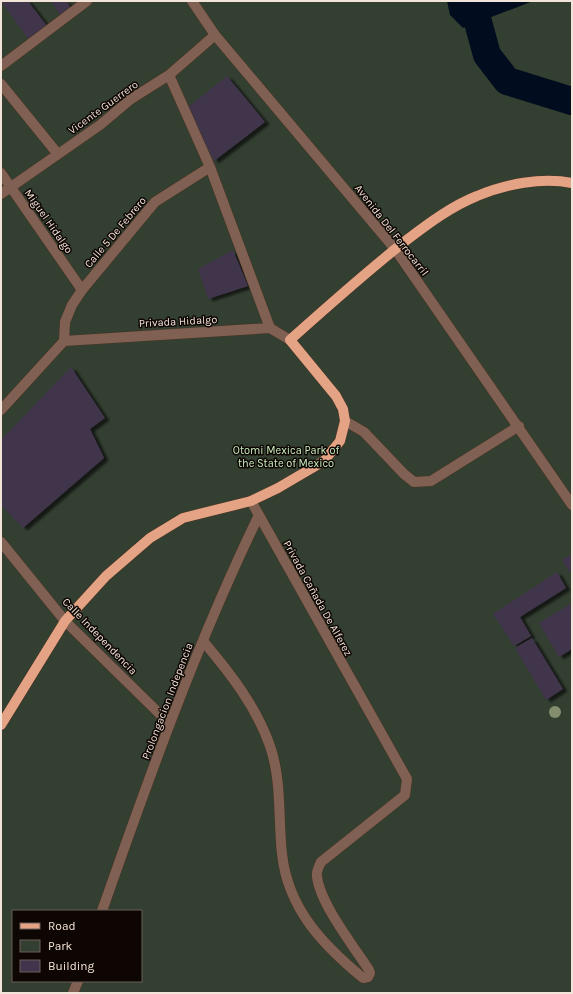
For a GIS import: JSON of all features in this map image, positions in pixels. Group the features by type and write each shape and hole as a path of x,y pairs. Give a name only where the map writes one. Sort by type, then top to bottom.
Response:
{"main road":[{"path":"1,725 65,620 106,576 150,538 167,526 183,518 251,501 302,475 324,460 340,441 345,421 343,409 336,396 290,340 339,296 434,219 476,196 505,187 546,181 572,183"}],"street":[{"path":"1,66 86,1"},
{"name":"Avenida Del Ferrocarril","path":"192,1 215,35 395,250 519,426 572,505"},
{"name":"Vicente Guerrero","path":"1,194 57,153 100,125 131,100 169,75 215,35"},
{"path":"169,75 210,167 270,328 290,340"},
{"path":"1,84 57,153"},
{"name":"Calle 5 De Febrero","path":"82,290 155,202 210,167"},
{"name":"Miguel Hidalgo","path":"1,173 82,290"},
{"path":"1,410 64,341 65,322 72,305 82,290"},
{"name":"Privada Hidalgo","path":"64,341 270,328"},
{"path":"345,421 364,432 404,474 414,482 421,483 432,481 519,426"},
{"name":"Privada Cañada De Alferez","path":"203,641 230,673 259,720 270,746 278,777 282,854 286,878 293,897 307,920 330,950 364,978 368,977 370,973 369,970 318,887 316,874 321,862 405,795 408,779 365,706 251,501"},
{"name":"Prolongacion Indepencia","path":"102,910 170,724 233,569 259,515"},
{"name":"Calle Independencia","path":"1,542 65,620 170,724"},
{"path":"73,993 78,982"}],"green space":[{"name":"Otomi Mexica Park of the State of Mexico","path":"1,1 572,1 572,993 1,993"}],"water":[{"path":"447,1 533,1 463,28 450,15"}],"building":[{"path":"1,1 28,1 47,26 29,40"},
{"path":"51,1 66,1 71,8 61,16"},
{"path":"227,76 265,122 214,161 187,108"},
{"path":"233,250 248,286 208,299 198,269"},
{"path":"71,367 105,418 90,429 104,458 23,528 1,505 1,440"},
{"path":"572,554 572,575 562,560"},
{"path":"557,572 566,588 520,617 531,636 514,646 493,614"},
{"path":"572,603 572,649 559,657 539,623"},
{"path":"532,638 563,689 546,700 515,648"}],"waterway":[{"path":"478,22 487,55 507,81 572,101"}]}
